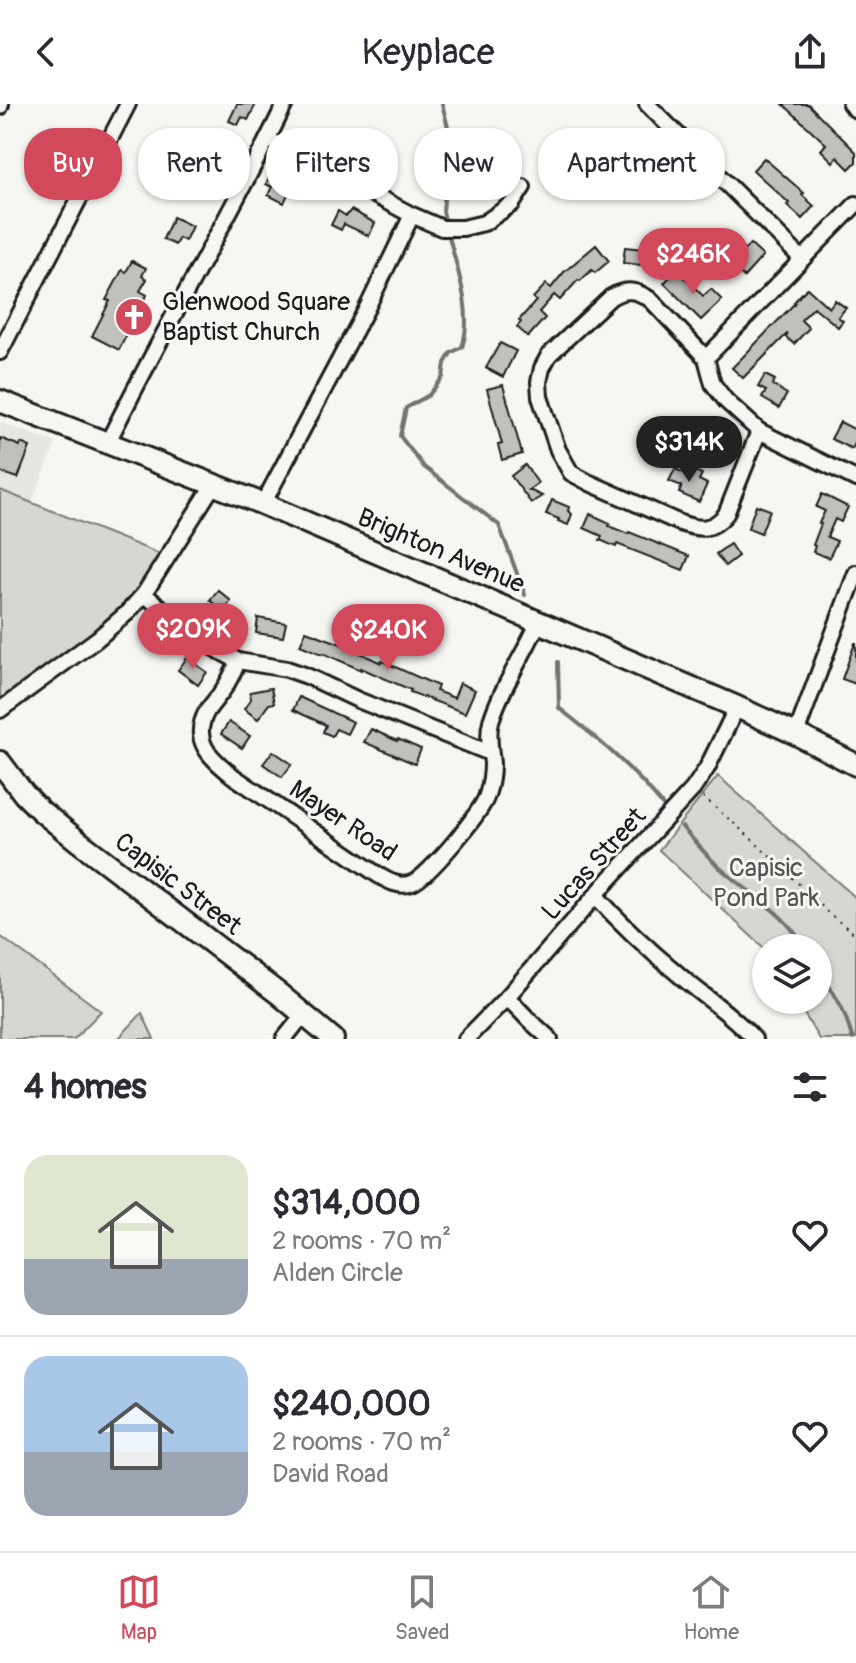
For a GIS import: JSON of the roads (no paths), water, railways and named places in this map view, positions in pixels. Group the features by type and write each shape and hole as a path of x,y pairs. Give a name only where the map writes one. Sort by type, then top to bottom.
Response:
{"main road":[{"name":"Brighton Avenue","path":"0,401 214,484 539,621 737,707 856,765"},
{"name":"Capisic Street","path":"0,762 41,811 333,1039"}],"street":[{"path":"0,352 128,104"},
{"path":"273,128 285,104"},
{"path":"647,104 802,259"},
{"path":"850,104 856,110"},
{"path":"108,442 149,359 266,143"},
{"path":"384,200 442,228 474,227 512,204 523,187"},
{"path":"706,358 856,204"},
{"path":"263,504 367,308 412,215"},
{"path":"759,431 726,514 717,524 694,528 571,473 558,450 540,397 542,368 549,355 611,297 620,291 631,290 651,300 706,358 713,384 726,401 759,431 856,479"},
{"path":"0,710 97,639 127,613 144,594 214,484"},
{"path":"796,734 856,573"},
{"path":"144,594 201,641 238,661 287,669 307,676 490,753"},
{"name":"Mayer Road","path":"238,661 202,722 201,738 206,751 233,776 388,881 400,885 413,883 424,876 472,821 487,797 492,767 491,722 511,673 539,621"},
{"name":"Lucas Street","path":"466,1039 693,789 707,768 737,707"},
{"path":"596,896 617,919 754,1039"},
{"path":"507,997 550,1039"},
{"path":"284,1039 304,1014"}],"waterway":[{"path":"442,104 450,135 443,211 446,224"},
{"path":"448,232 465,304 462,347 451,353 445,363 443,377 429,395 406,408 400,436 424,467 499,525 525,595"},
{"path":"558,662 559,708 614,754 664,807"},
{"path":"682,827 717,865 765,903 796,934"},
{"path":"832,991 853,1039"}],"place":[{"name":"Glenwood Square Baptist Church","path":"134,317"}],"park label":[{"name":"Capisic Pond Park","path":"766,883"}]}
